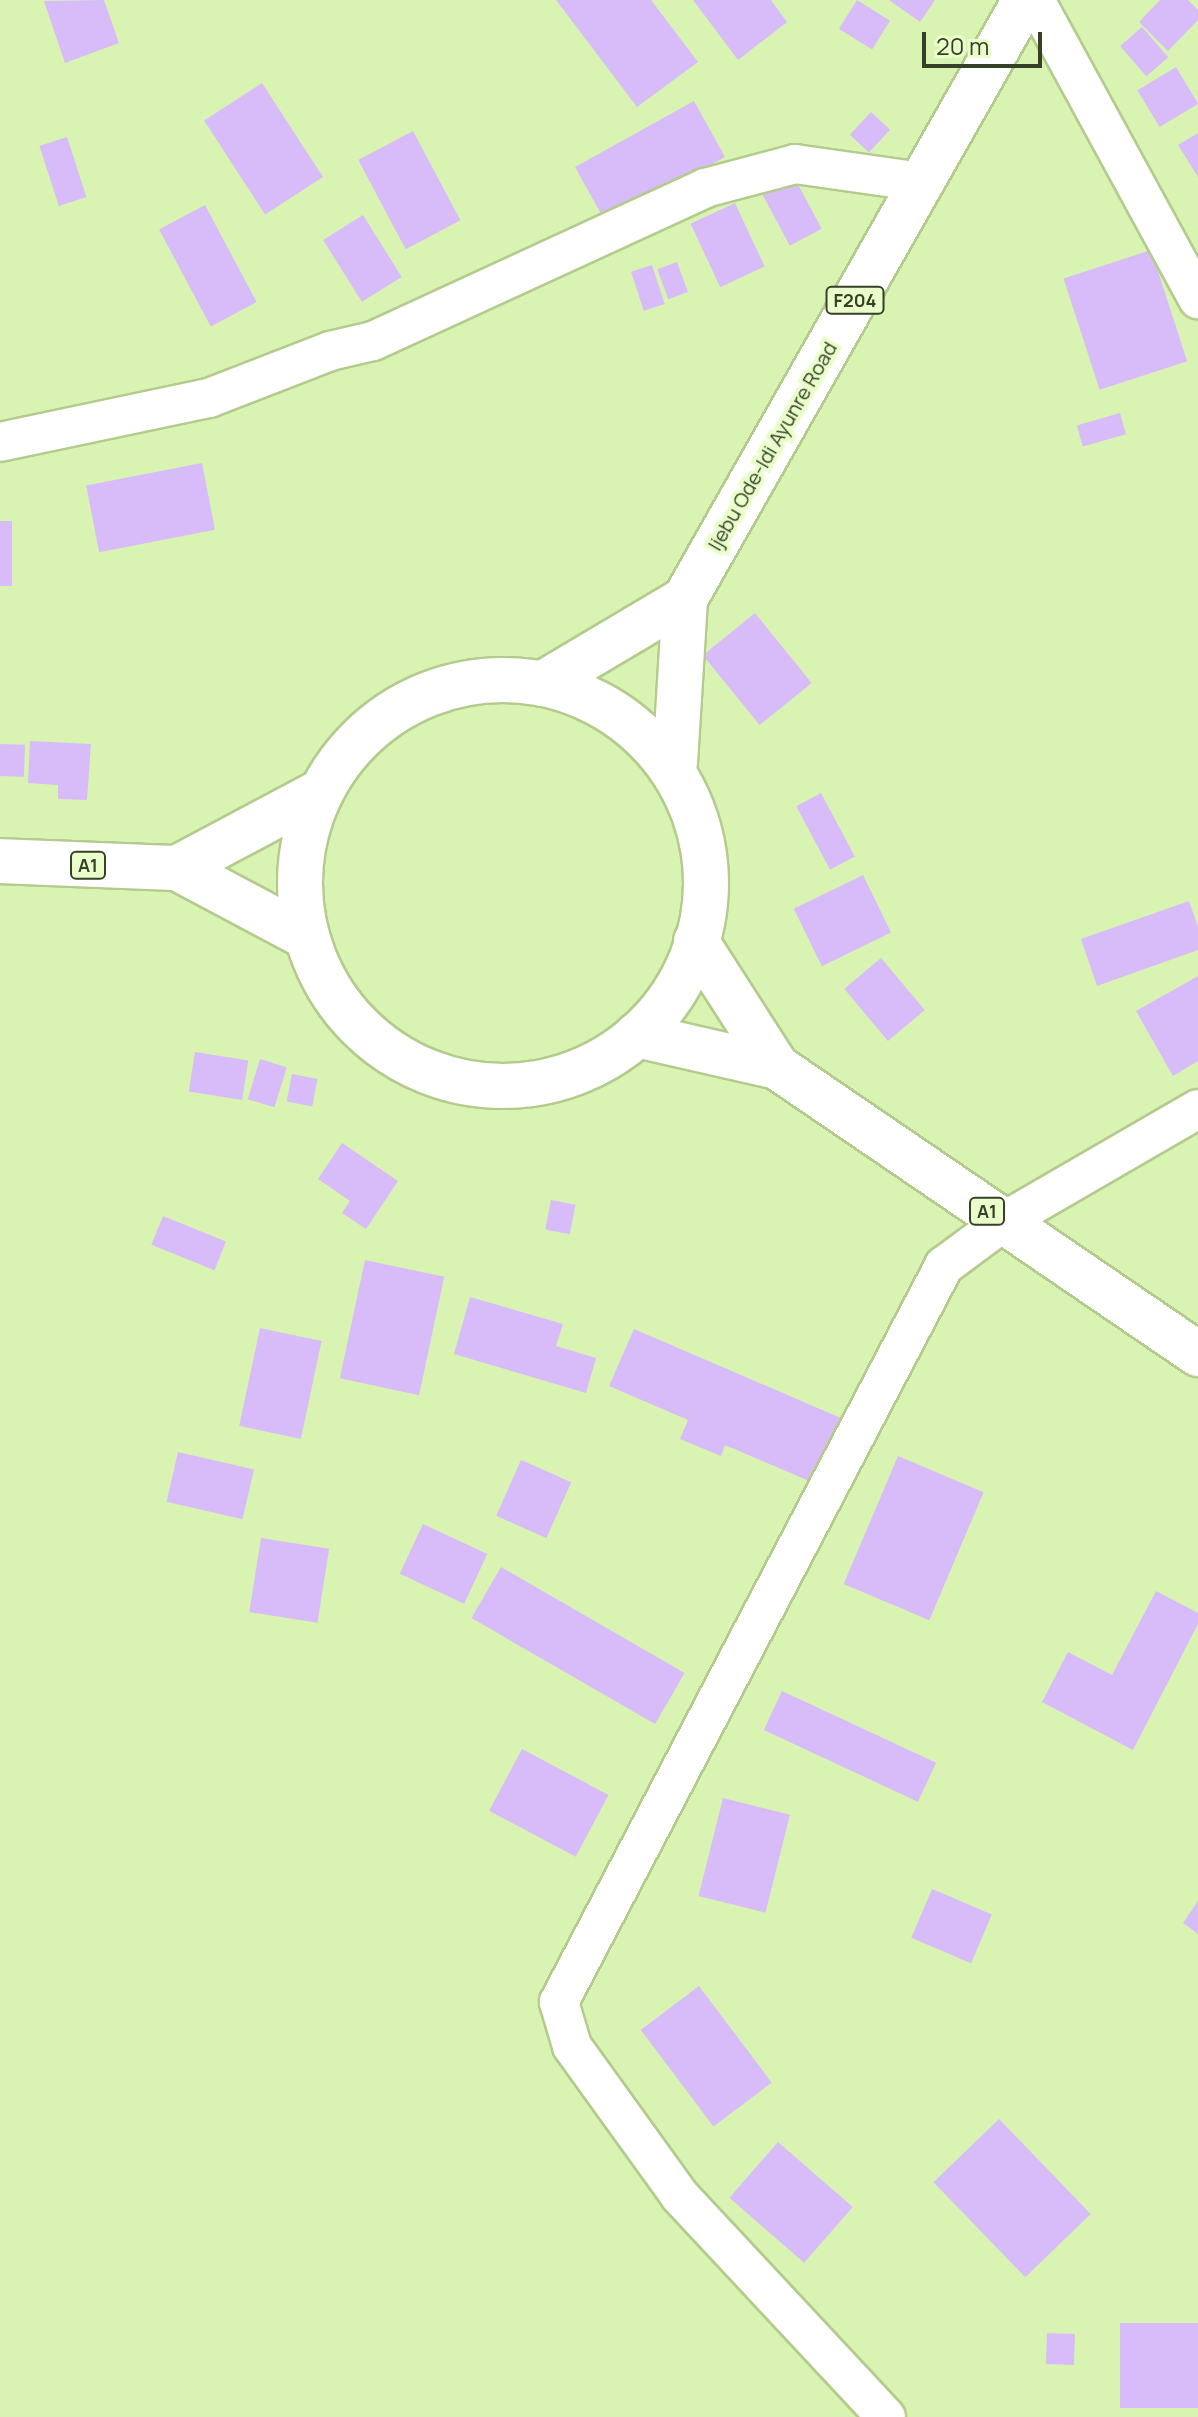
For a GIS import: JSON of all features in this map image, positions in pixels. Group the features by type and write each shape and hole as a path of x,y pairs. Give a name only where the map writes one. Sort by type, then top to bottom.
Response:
{"main road":[{"name":"Ijebu Ode-Idi Ayunre Road","path":"685,599 1025,0"},
{"name":"F204","path":"542,684 685,599"},
{"name":"F204","path":"675,763 685,599"},
{"path":"467,682 542,684 610,711 675,763 691,801 704,866 696,941 682,976 637,1035 574,1074 537,1083 500,1087 427,1072 394,1056 340,1005 307,937 301,863 322,791 367,732 397,709 467,682"},
{"path":"177,868 322,791"},
{"name":"A1","path":"0,861 177,868 307,937"},
{"name":"A1","path":"696,941 777,1067"},
{"name":"A1","path":"637,1035 777,1067 1198,1354"}],"street":[{"path":"1035,0 1198,299"},
{"path":"0,442 209,398 330,351 373,341 705,188 795,164 922,182"},
{"path":"886,2417 680,2196 572,2046 559,2002 944,1266 1003,1222 1198,1109"}],"building":[{"path":"104,0 119,43 65,63 44,1"},
{"path":"556,0 651,0 698,62 637,107"},
{"path":"693,0 771,0 787,22 738,60"},
{"path":"857,0 890,21 872,50 839,29"},
{"path":"889,0 935,0 920,22"},
{"path":"1160,0 1188,0 1198,10 1198,20 1168,51 1139,22"},
{"path":"1142,27 1168,57 1146,76 1120,46"},
{"path":"1176,67 1198,104 1160,127 1137,90"},
{"path":"262,83 323,177 265,215 204,121"},
{"path":"694,101 725,157 606,223 575,167"},
{"path":"871,112 890,130 869,152 850,135"},
{"path":"413,131 460,220 406,249 358,160"},
{"path":"1198,133 1198,177 1178,145"},
{"path":"67,137 86,197 59,206 39,146"},
{"path":"793,175 822,229 790,246 761,192"},
{"path":"735,203 765,266 720,287 691,224"},
{"path":"205,205 257,302 211,327 159,229"},
{"path":"363,215 402,277 362,302 323,240"},
{"path":"1151,250 1187,361 1100,390 1064,278"},
{"path":"677,262 688,292 668,299 657,269"},
{"path":"652,265 665,304 644,311 631,272"},
{"path":"1120,413 1126,434 1083,447 1077,425"},
{"path":"202,463 215,530 99,552 86,486"},
{"path":"0,521 12,521 12,586 0,586"},
{"path":"755,613 812,683 760,725 703,655"},
{"path":"30,741 91,744 87,800 58,799 58,785 28,783"},
{"path":"0,744 25,745 24,777 0,776"},
{"path":"821,793 855,857 830,870 796,806"},
{"path":"863,875 891,933 822,966 794,909"},
{"path":"1189,901 1198,927 1198,950 1097,986 1081,939"},
{"path":"881,958 925,1010 888,1041 844,989"},
{"path":"1198,976 1198,1061 1173,1076 1136,1011"},
{"path":"195,1052 248,1060 242,1100 189,1092"},
{"path":"260,1059 287,1067 274,1107 248,1099"},
{"path":"292,1074 318,1079 312,1106 287,1101"},
{"path":"342,1143 398,1181 366,1229 342,1213 350,1201 318,1179"},
{"path":"551,1200 576,1205 570,1234 545,1229"},
{"path":"163,1216 226,1241 214,1270 151,1245"},
{"path":"365,1260 444,1277 419,1395 340,1378"},
{"path":"470,1297 563,1324 556,1346 596,1358 586,1393 454,1354"},
{"path":"260,1328 322,1341 301,1439 239,1426"},
{"path":"634,1329 850,1422 823,1487 725,1445 721,1456 680,1439 688,1420 609,1386"},
{"path":"178,1452 254,1470 243,1519 167,1502"},
{"path":"898,1456 984,1492 929,1620 844,1584"},
{"path":"521,1460 571,1482 546,1538 496,1516"},
{"path":"423,1524 487,1554 464,1604 400,1574"},
{"path":"261,1538 329,1549 317,1623 249,1612"},
{"path":"501,1567 685,1673 655,1724 471,1618"},
{"path":"1156,1591 1198,1613 1198,1624 1133,1750 1042,1702 1068,1652 1112,1675"},
{"path":"782,1691 936,1763 918,1802 764,1730"},
{"path":"522,1749 609,1795 576,1857 489,1811"},
{"path":"723,1798 790,1815 766,1913 699,1896"},
{"path":"932,1889 992,1914 971,1963 911,1938"},
{"path":"1198,1901 1198,1934 1183,1923"},
{"path":"699,1986 772,2083 714,2127 641,2030"},
{"path":"999,2119 1091,2214 1025,2277 934,2182"},
{"path":"778,2142 853,2207 804,2263 729,2198"},
{"path":"1120,2323 1198,2323 1198,2408 1120,2408"},
{"path":"1047,2333 1075,2334 1074,2365 1046,2364"}]}
